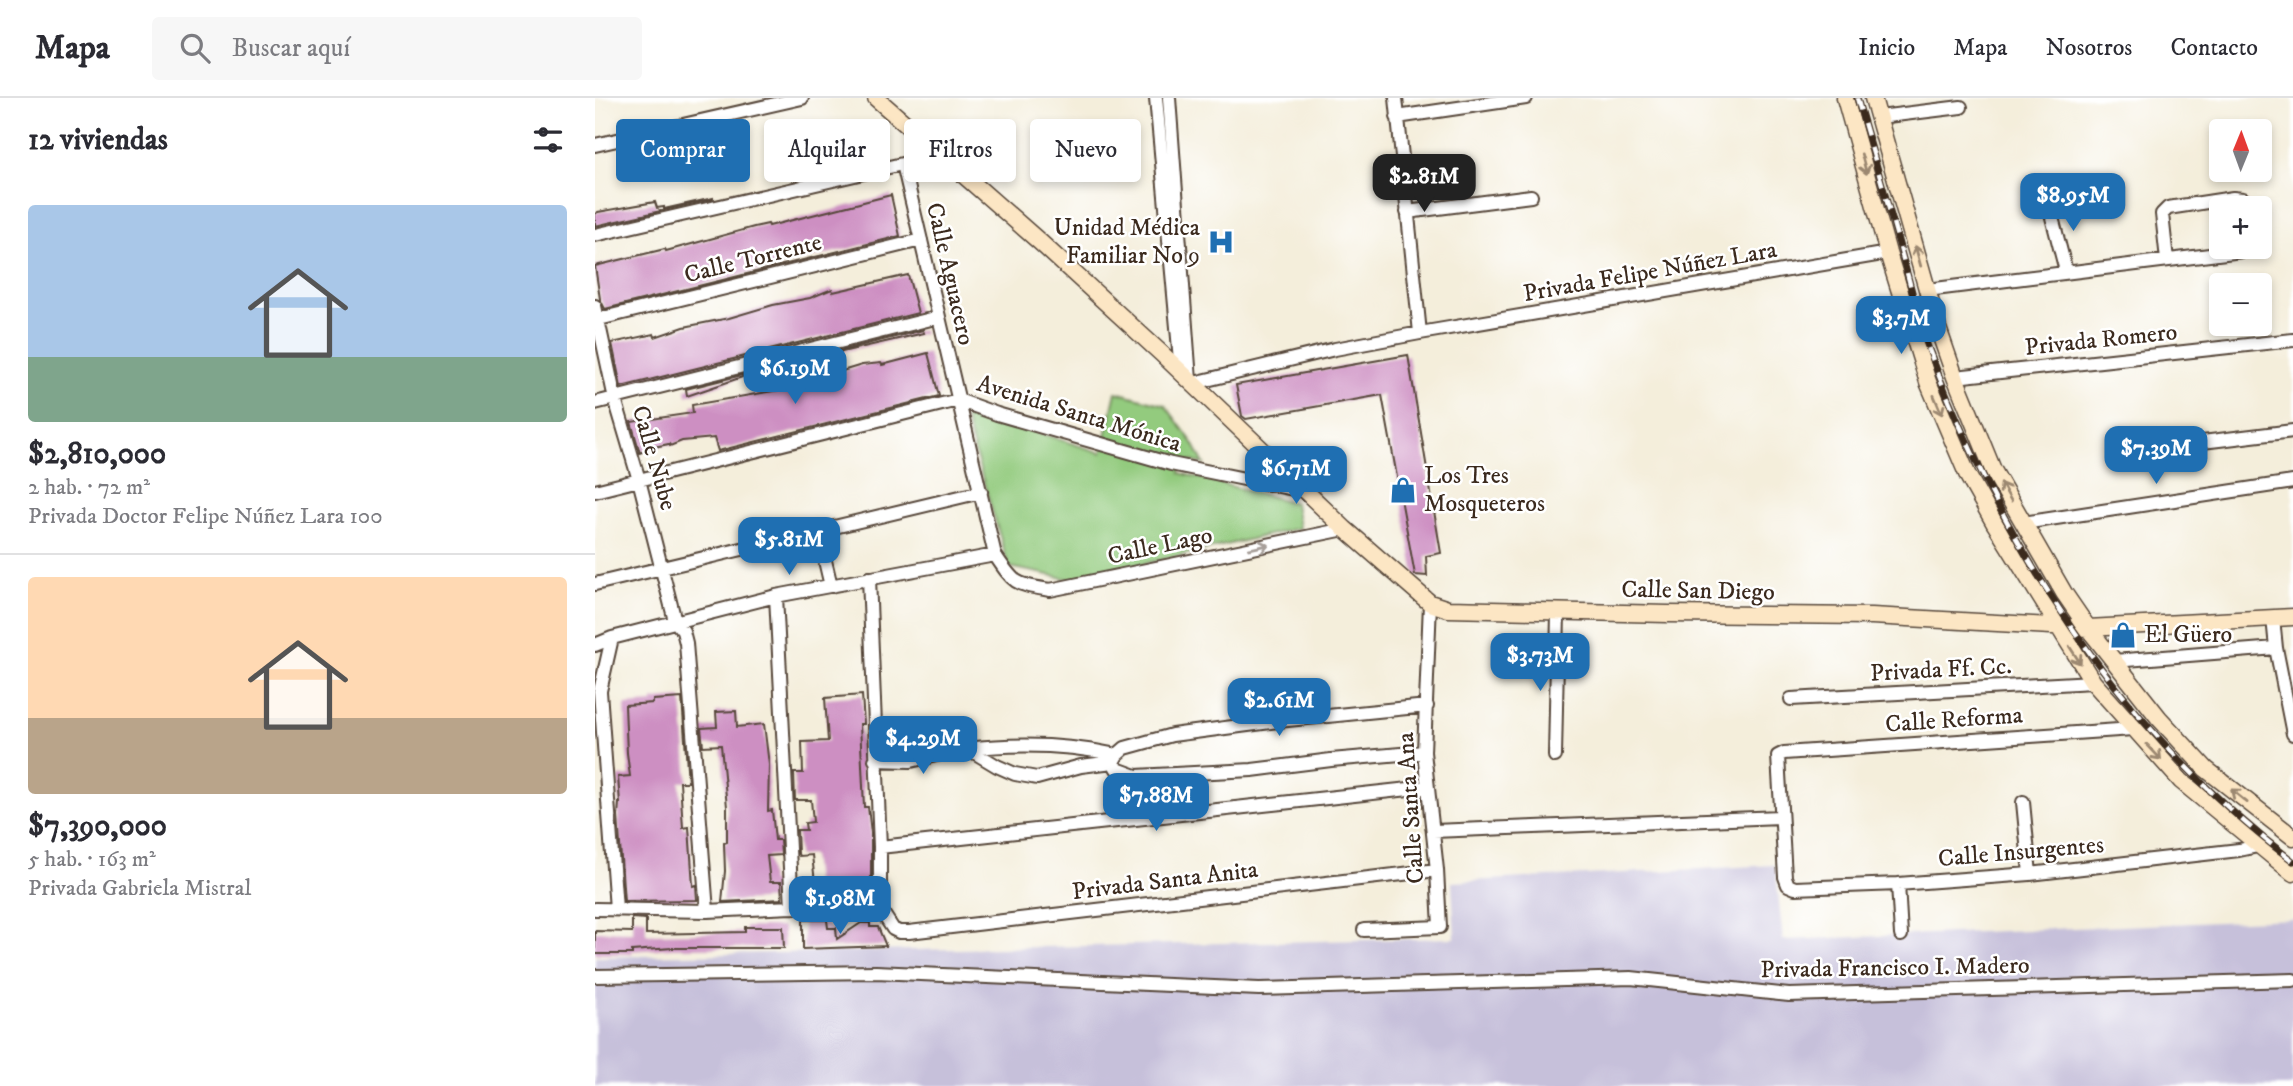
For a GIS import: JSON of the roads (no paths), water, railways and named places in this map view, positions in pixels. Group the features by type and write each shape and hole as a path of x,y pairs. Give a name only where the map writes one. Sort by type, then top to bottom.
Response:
{"street":[{"path":"595,145 802,98"},
{"path":"876,98 904,123"},
{"path":"1156,98 1188,378"},
{"path":"1169,98 1188,378"},
{"path":"1395,98 1420,333"},
{"path":"1397,117 1526,98"},
{"path":"1846,98 1888,253 1928,382 1968,476 2057,627 2093,682 2181,781 2293,873"},
{"path":"1874,98 1938,328 1993,470 2064,593 2159,718 2206,769 2293,837"},
{"path":"1879,117 1961,107"},
{"path":"595,235 903,164"},
{"name":"Calle Aguacero","path":"903,164 995,555 1010,579 1024,586"},
{"path":"971,182 1188,378 1345,529 1430,603"},
{"path":"1407,212 1531,196"},
{"path":"2048,202 2066,271"},
{"path":"2167,260 2162,214 2168,208 2209,202"},
{"name":"Calle Torrente","path":"596,315 921,240"},
{"name":"Privada Felipe Núñez Lara","path":"1188,378 1420,333 1888,253"},
{"path":"1927,289 2209,255"},
{"name":"Calle Nube","path":"596,315 615,399 675,621 683,631 686,643 707,911"},
{"path":"595,403 939,317"},
{"name":"Privada Romero","path":"1955,377 2293,341"},
{"name":"Avenida Santa Mónica","path":"595,491 958,400 997,414 1171,464 1308,492"},
{"path":"2153,448 2293,431"},
{"path":"2024,523 2293,482"},
{"path":"595,584 981,492"},
{"name":"Calle Lago","path":"1024,586 1050,590 1345,529"},
{"path":"818,531 831,586"},
{"path":"595,645 612,638 776,596 995,555"},
{"path":"595,909 880,909 869,578"},
{"path":"776,596 792,907"},
{"name":"Calle San Diego","path":"1430,603 1448,609 1872,616 2088,628 2293,617"},
{"name":"Calle Santa Ana","path":"1364,930 1440,927 1437,870 1424,752 1430,603"},
{"path":"1555,756 1558,612"},
{"path":"2273,618 2276,648 2288,685 2293,734"},
{"path":"612,638 597,686 616,909"},
{"path":"2114,661 2276,648"},
{"name":"Privada Ff. Cc.","path":"1791,699 2093,682"},
{"path":"967,750 1015,774 1037,778 1115,758 1125,748 1172,735 1427,706"},
{"name":"Calle Reforma","path":"1780,817 1778,756 1784,753 2133,729"},
{"path":"876,760 911,761 1000,745 1035,744 1081,747 1115,758"},
{"path":"1115,758 1117,769 1136,776 1252,770 1424,752"},
{"path":"880,847 1427,787"},
{"path":"2024,802 2030,874"},
{"path":"1433,831 1780,817"},
{"name":"Calle Insurgentes","path":"1780,817 1785,877 1788,884 1795,888 1898,884 2030,874 2258,846"},
{"name":"Privada Santa Anita","path":"880,909 898,932 1437,870"},
{"name":"Privada Francisco I. Madero","path":"1898,884 1901,935"},
{"name":"Privada Francisco I. Madero","path":"595,975 876,972 1259,989 1631,978 1789,995 2293,980"}],"railway":[{"path":"1857,98 1928,347 1958,421 1992,493 2030,563 2074,630 2122,694 2174,755 2231,810 2293,861"}],"place":[{"name":"Unidad Médica Familiar No 9","path":"1221,242"},
{"name":"Los Tres Mosqueteros","path":"1403,490"},
{"name":"El Güero","path":"2123,635"}]}
